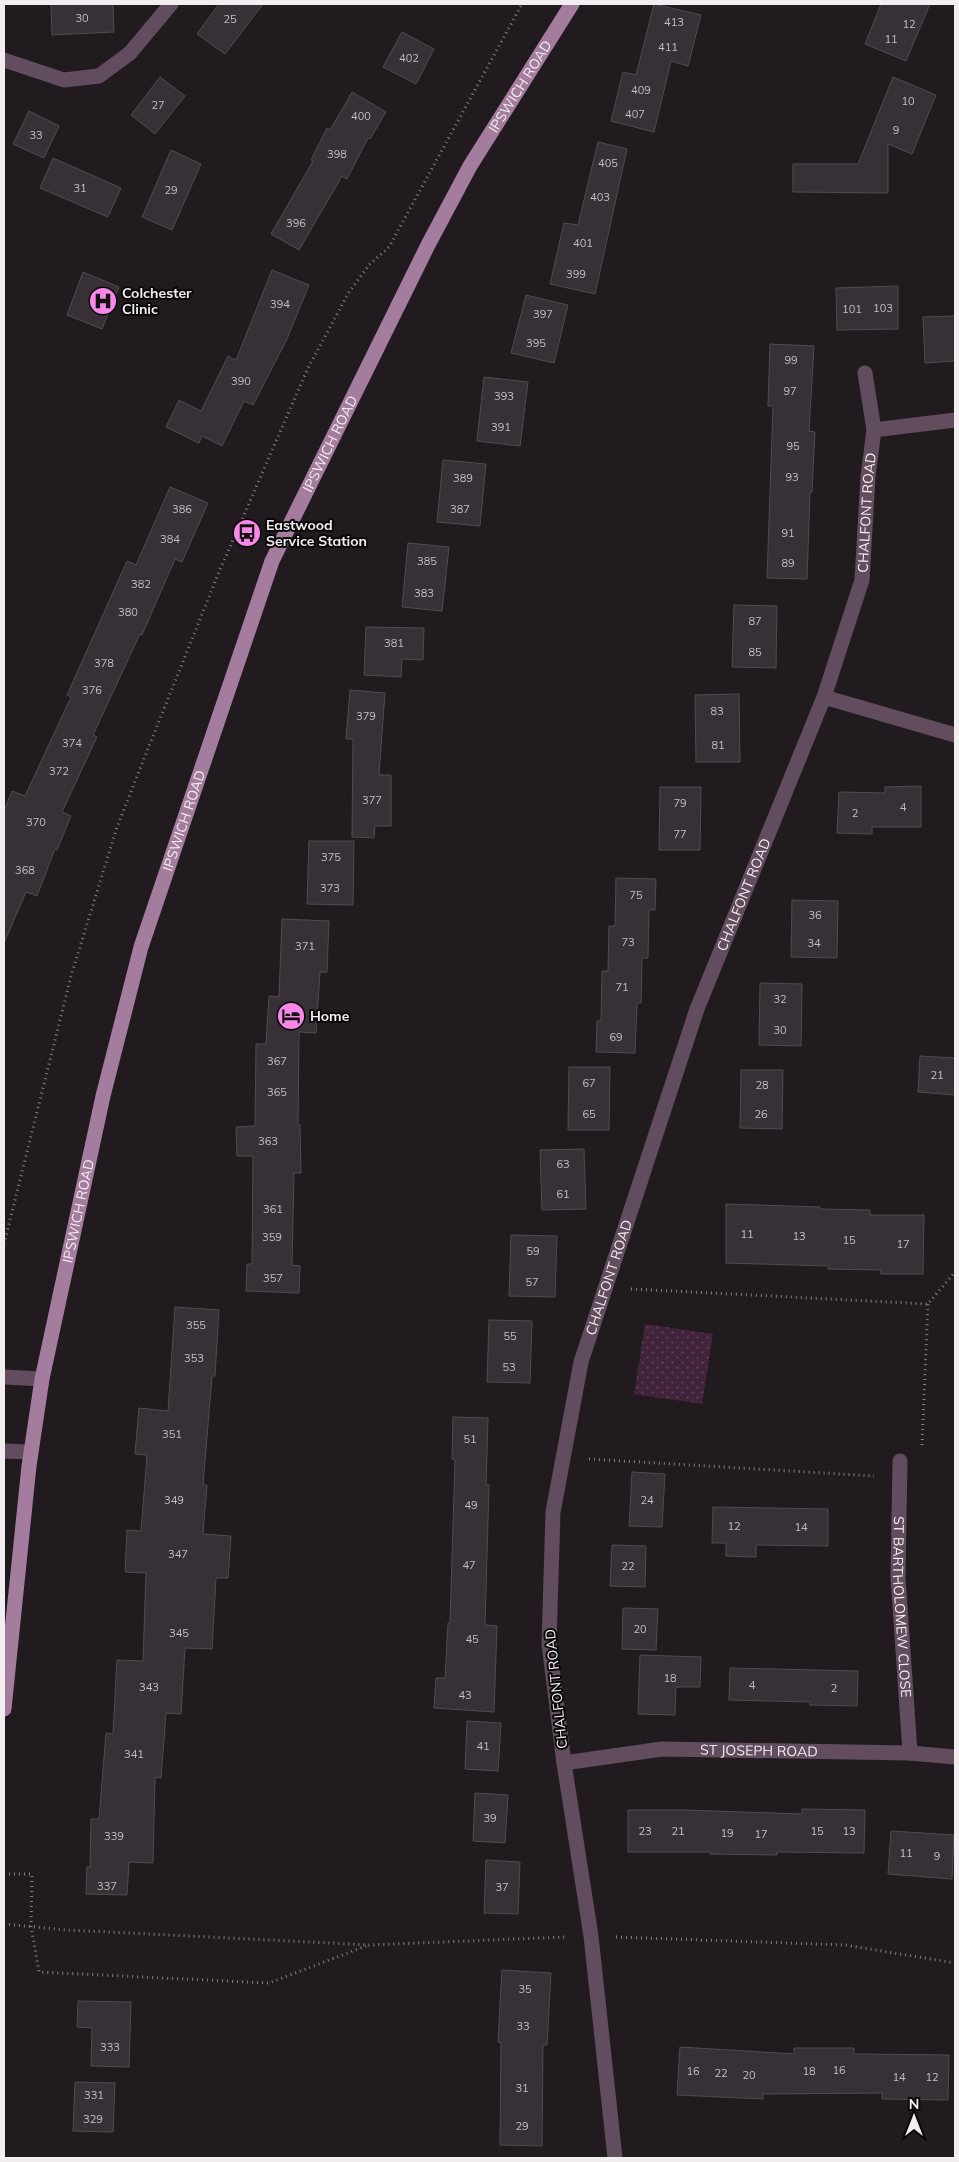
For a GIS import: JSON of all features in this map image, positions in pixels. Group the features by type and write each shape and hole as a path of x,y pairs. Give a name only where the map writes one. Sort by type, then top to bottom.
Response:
{"main road":[{"name":"IPSWICH ROAD","path":"4,1709 31,1452 42,1379 102,1096 141,947 272,561 428,246 470,166 572,4"}],"street":[{"path":"4,60 64,80 98,76 130,54 172,4"},
{"name":"CHALFONT ROAD","path":"615,2158 590,1936 548,1644 553,1512 581,1362 697,1009 824,697 862,580 868,477 874,430 865,373"},
{"path":"874,430 955,420"},
{"path":"824,697 955,735"},
{"path":"4,1377 42,1379"},
{"path":"4,1451 31,1452"},
{"name":"ST BARTHOLOMEW CLOSE","path":"900,1461 898,1576 910,1753"},
{"name":"ST JOSEPH ROAD","path":"564,1763 662,1749 910,1753 955,1757"}],"path":[{"path":"900,1461 922,1447 928,1304 955,1272"},
{"path":"605,1288 928,1304"},
{"path":"563,1458 899,1477"},
{"path":"4,1874 32,1874 31,1926 39,1972 269,1983 369,1945"},
{"path":"4,1924 67,1930 369,1945 590,1936 846,1945 955,1963"}],"shaded area":[{"path":"645,1324 713,1334 702,1404 634,1394"}],"building":[{"path":"51,4 113,4 114,32 52,35"},
{"path":"219,4 263,4 225,54 197,34"},
{"path":"654,4 701,15 688,66 671,61 654,132 611,121 623,72 636,75"},
{"path":"881,4 930,4 906,61 865,44"},
{"path":"402,32 434,49 416,84 383,67"},
{"path":"160,77 185,96 155,134 131,115"},
{"path":"893,77 936,95 912,154 888,144 888,193 793,192 793,164 858,164"},
{"path":"352,92 386,112 370,139 368,138 347,179 342,176 299,250 271,234 313,161 311,160 327,128 330,130"},
{"path":"29,111 59,126 44,158 13,144"},
{"path":"598,142 627,149 595,294 550,284 564,223 578,225"},
{"path":"171,150 201,164 172,230 142,217"},
{"path":"53,158 121,188 108,217 40,188"},
{"path":"272,270 309,285 287,339 253,405 244,401 222,446 202,436 199,443 166,427 179,400 201,411 228,356 236,360"},
{"path":"83,272 119,287 102,329 67,315"},
{"path":"898,286 898,329 837,330 836,288"},
{"path":"526,295 568,305 554,363 511,353"},
{"path":"955,316 955,361 925,363 923,317"},
{"path":"770,344 814,346 809,431 815,432 812,492 810,492 807,579 767,578 773,406 768,406"},
{"path":"484,377 528,382 520,446 477,441"},
{"path":"443,460 486,464 480,526 437,522"},
{"path":"170,487 208,503 182,562 175,559 142,635 140,634 93,735 97,737 62,812 71,816 57,850 55,849 37,896 26,892 4,943 4,811 12,791 25,796 71,697 67,695 127,561 136,565"},
{"path":"408,543 449,547 442,611 402,607"},
{"path":"734,605 777,606 776,668 732,667"},
{"path":"366,627 424,628 423,660 402,659 401,677 364,675"},
{"path":"350,690 385,693 379,775 391,775 391,826 375,826 374,838 352,837 353,739 346,739"},
{"path":"739,694 740,762 696,762 695,695"},
{"path":"921,786 921,827 872,827 872,834 837,833 839,792 885,793 885,787"},
{"path":"660,787 701,787 700,850 659,850"},
{"path":"309,841 354,841 353,905 307,904"},
{"path":"616,878 656,879 655,910 649,910 648,958 642,958 641,1003 637,1003 635,1053 596,1052 597,1021 601,1021 602,971 608,971 609,926 615,926"},
{"path":"792,900 838,901 837,958 791,957"},
{"path":"282,919 329,921 327,972 320,972 316,1033 299,1032 298,1125 300,1125 301,1173 294,1173 292,1265 300,1266 299,1293 246,1291 247,1264 252,1264 253,1156 237,1156 236,1127 255,1126 256,1044 266,1044 269,996 279,997"},
{"path":"760,983 802,984 801,1046 759,1045"},
{"path":"920,1056 955,1058 955,1095 918,1092"},
{"path":"569,1067 610,1067 609,1130 568,1130"},
{"path":"741,1070 783,1070 782,1129 740,1128"},
{"path":"584,1149 586,1209 542,1210 540,1150"},
{"path":"726,1204 870,1210 870,1215 924,1215 923,1274 881,1274 881,1270 828,1269 828,1266 726,1263"},
{"path":"511,1235 557,1236 555,1297 509,1296"},
{"path":"175,1307 219,1310 215,1376 212,1376 203,1485 207,1485 203,1534 231,1536 228,1578 216,1578 212,1649 185,1648 181,1714 166,1713 161,1778 155,1777 153,1863 129,1862 127,1895 86,1894 87,1867 90,1867 91,1819 99,1819 106,1733 113,1734 117,1660 143,1661 146,1573 125,1572 127,1530 141,1531 147,1455 135,1454 139,1408 168,1411"},
{"path":"489,1320 532,1321 530,1383 487,1382"},
{"path":"453,1417 488,1418 486,1485 489,1485 485,1625 497,1626 494,1712 434,1708 436,1678 445,1678 448,1623 450,1623 455,1460 452,1459"},
{"path":"632,1472 665,1474 662,1527 629,1526"},
{"path":"713,1507 828,1509 828,1546 756,1545 756,1557 726,1556 726,1543 712,1543"},
{"path":"612,1545 646,1546 645,1587 610,1586"},
{"path":"623,1608 658,1609 656,1650 622,1649"},
{"path":"640,1655 701,1657 700,1687 676,1687 675,1715 638,1714"},
{"path":"730,1668 858,1671 857,1706 810,1705 810,1702 729,1700"},
{"path":"467,1721 501,1723 498,1771 465,1769"},
{"path":"475,1793 508,1795 505,1843 473,1841"},
{"path":"802,1809 865,1810 864,1853 777,1852 777,1855 710,1854 710,1852 628,1852 628,1810 802,1814"},
{"path":"891,1831 954,1835 952,1879 888,1874"},
{"path":"486,1860 520,1862 518,1914 484,1913"},
{"path":"502,1970 551,1973 547,2045 543,2045 542,2146 500,2145 501,2043 498,2042"},
{"path":"78,2001 131,2002 129,2067 91,2066 92,2028 77,2027"},
{"path":"680,2047 794,2054 794,2048 854,2048 854,2054 949,2055 948,2100 882,2099 882,2093 763,2094 763,2099 677,2095"},
{"path":"75,2082 115,2083 113,2132 73,2131"}],"place":[{"name":"Colchester Clinic","path":"103,301"},
{"name":"Eastwood Service Station","path":"247,533"},
{"name":"Home","path":"291,1016"}]}
